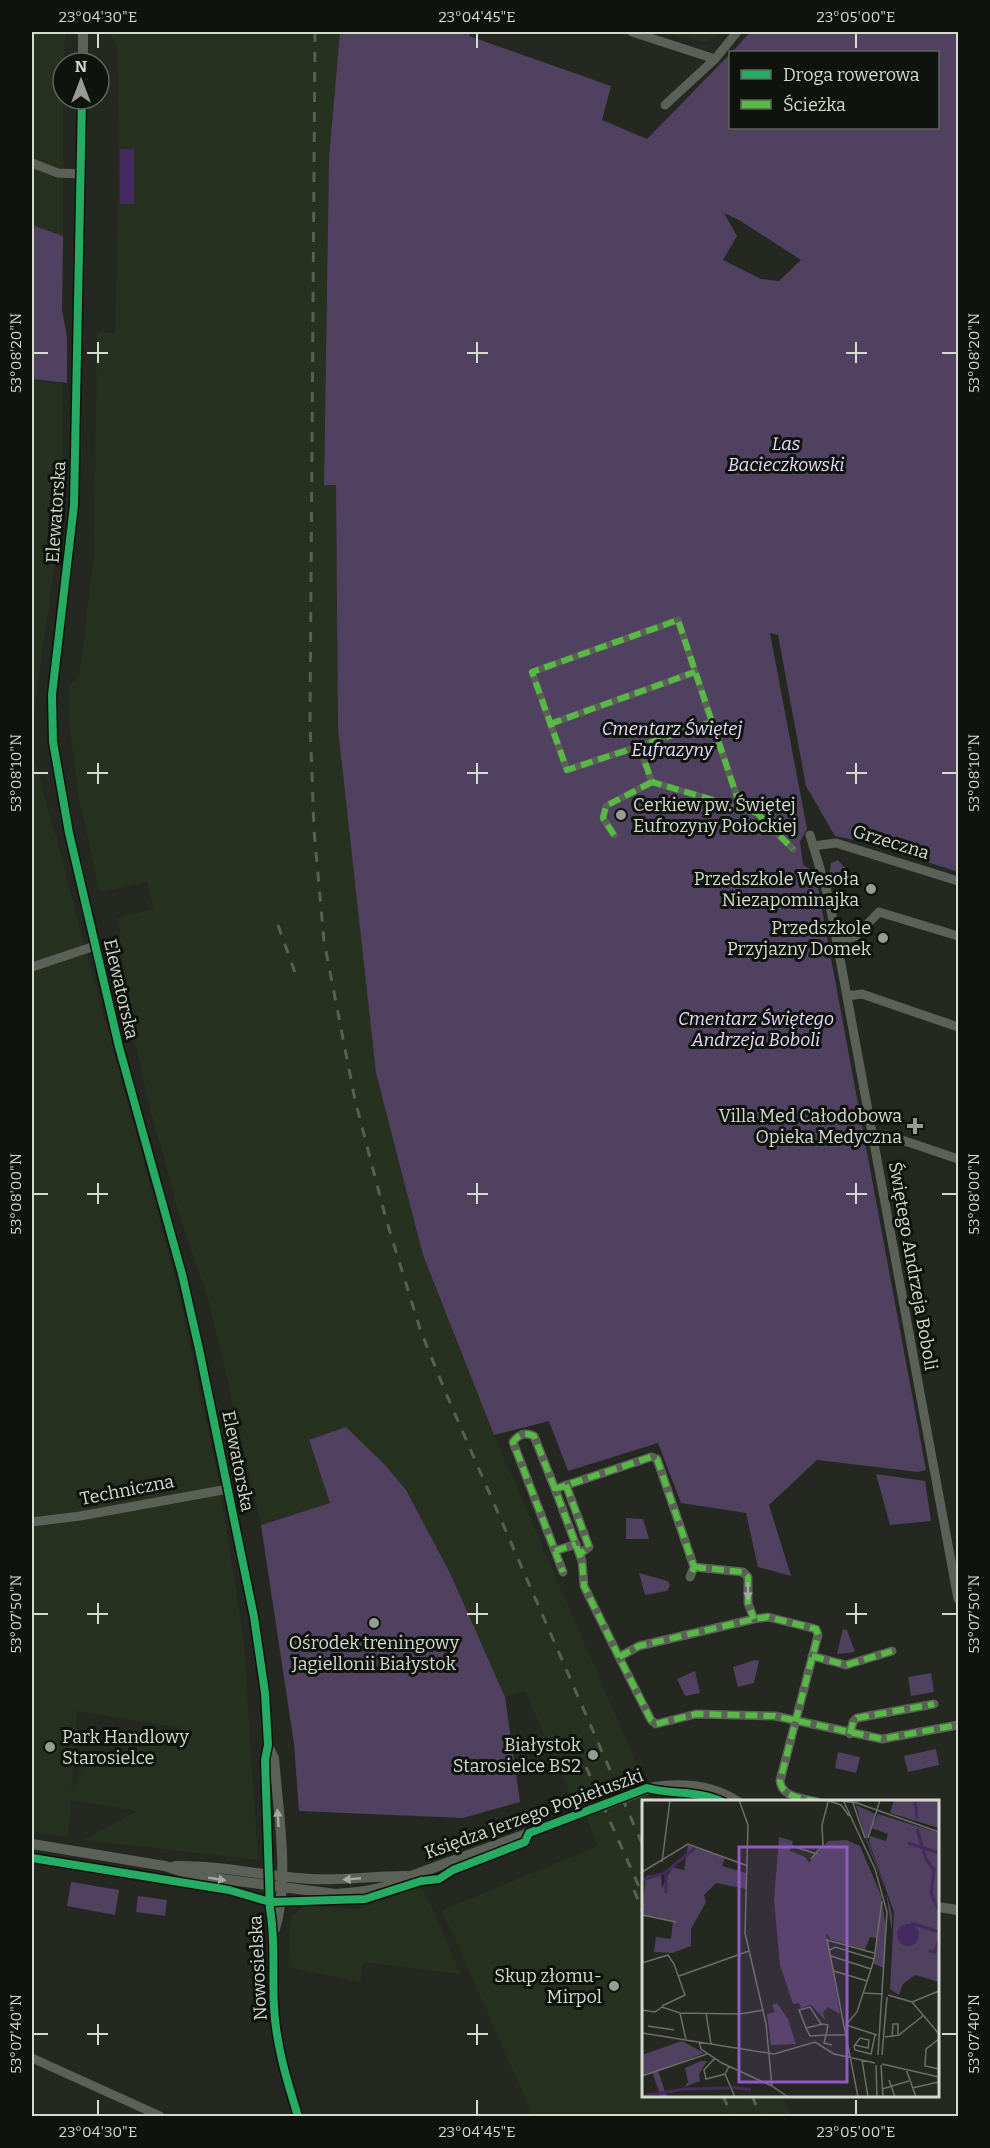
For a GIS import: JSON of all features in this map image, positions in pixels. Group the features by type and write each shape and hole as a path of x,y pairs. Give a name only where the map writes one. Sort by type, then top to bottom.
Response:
{"street":[{"path":"83,32 83,51"},
{"path":"632,32 715,59"},
{"path":"664,105 715,59 737,32"},
{"name":"Elewatorska","path":"82,111 74,505 52,703 53,742 58,782 95,946 133,1102 188,1298 254,1617 263,1671 268,1745 274,1758 276,1875"},
{"path":"32,164 58,172 81,174"},
{"path":"712,722 567,770 532,672 678,621 712,722 741,809"},
{"path":"550,724 695,672"},
{"path":"639,746 652,782"},
{"path":"614,835 603,818 606,806 652,782 757,813 793,849"},
{"name":"Świętego Andrzeja Boboli","path":"810,835 825,877 958,1599"},
{"name":"Grzeczna","path":"813,846 836,843 958,881"},
{"path":"837,942 856,936 879,912 958,936"},
{"path":"32,967 95,946"},
{"path":"847,996 862,994 958,1027"},
{"path":"873,1135 888,1135 958,1159"},
{"path":"563,1572 513,1442 517,1436 527,1433 534,1436 580,1554 584,1586 651,1720 656,1724 696,1714 775,1716 850,1734 882,1739 958,1725"},
{"path":"555,1489 651,1456 657,1459 694,1567 690,1577"},
{"path":"566,1485 589,1547 580,1554"},
{"name":"Techniczna","path":"32,1522 80,1516 228,1489"},
{"path":"555,1551 576,1544"},
{"path":"694,1567 743,1572 748,1576 748,1603 754,1619"},
{"path":"619,1657 639,1646 768,1617 816,1629 818,1635 780,1781 781,1789 786,1794 810,1800"},
{"path":"812,1656 846,1665 892,1652"},
{"path":"850,1734 853,1722 857,1718 934,1704"},
{"name":"Księdza Jerzego Popiełuszki","path":"165,1866 192,1875 276,1887 321,1893 357,1892 400,1882 654,1787 695,1786 712,1789 734,1800"},
{"name":"Księdza Jerzego Popiełuszki","path":"32,1844 165,1866 214,1867 276,1875 346,1880 385,1875 411,1876"},
{"name":"Nowosielska","path":"276,1875 276,1887 270,1909 274,1932 274,2010 283,2068 298,2116"},
{"path":"939,1907 958,1910"},
{"path":"32,2058 160,2116"}],"shaded area":[{"path":"32,32 66,32 64,51 51,51 51,111 63,111 63,236 32,225"},
{"path":"108,32 340,32 329,158 324,484 336,485 338,729 376,1073 426,1263 494,1435 653,1800 642,1800 642,2097 782,2097 792,2116 533,2116 442,1910 598,1846 587,1819 575,1806 525,1691 505,1697 451,1575 385,1465 346,1428 309,1441 330,1503 261,1525 209,1302 179,1214 149,1104 111,938 121,935 117,918 153,909 147,882 100,892 79,800 68,712 69,685 79,678 94,554 97,332 115,333 119,135 117,43"},
{"path":"660,32 726,32 705,42"},
{"path":"120,149 134,149 134,204 120,204"},
{"path":"32,380 63,383 61,521 35,703 32,750"},
{"path":"32,750 177,1285 219,1481 244,1641 258,1860 83,1840 137,1811 71,1800 68,1837 32,1832","holes":["77,1711 181,1728 86,1765 71,1794"]},
{"path":"418,1887 425,1892 461,1974 363,1962 360,1982 288,1967 291,1916 304,1906 359,1909"}],"green space":[{"path":"340,32 470,32 469,36 611,86 602,120 647,139 729,55 729,129 939,129 939,51 733,51 750,32 958,32 958,872 869,843 835,836 806,786 778,635 770,633 807,829 800,842 803,865 815,872 926,1470 918,1472 817,1460 769,1505 791,1576 758,1567 746,1513 681,1503 658,1443 568,1471 549,1421 494,1435 423,1255 376,1073 338,729 336,485 324,485 329,158","holes":["724,213 739,220 801,260 779,281 761,279 723,260 737,236"]},
{"path":"32,225 63,236 62,310 67,337 67,383 32,379"},
{"path":"838,860 845,868 831,889 829,875 831,863"},
{"name":"Ośrodek treningowy Jagiellonii Białystok","path":"346,1427 385,1465 406,1490 451,1575 505,1697 520,1802 463,1818 299,1811 294,1744 261,1525 330,1503 309,1440"},
{"path":"876,1474 925,1481 931,1521 890,1525"},
{"path":"626,1518 643,1519 649,1539 626,1539"},
{"path":"639,1573 668,1581 670,1586 667,1591 645,1595"},
{"path":"843,1629 847,1630 855,1652 837,1654"},
{"path":"755,1660 759,1661 754,1683 738,1687 733,1667"},
{"path":"695,1671 700,1693 685,1696 677,1679"},
{"path":"931,1673 934,1692 911,1696 908,1677"},
{"path":"936,1749 939,1765 908,1772 904,1756"},
{"path":"838,1752 860,1757 856,1773 835,1768"},
{"path":"71,1882 119,1890 115,1915 67,1906"},
{"path":"138,1896 167,1900 165,1916 136,1912"}],"railway":[{"path":"315,32 310,722 314,830 324,941 355,1100 386,1219 421,1332 642,1843"},
{"path":"278,925 298,981"},
{"path":"586,1767 642,1893"},
{"path":"634,1890 642,1910"},
{"path":"723,2097 732,2116"},
{"path":"752,2097 761,2116"}],"marked path":[{"path":"712,722 567,770 532,672 678,620 741,809"},
{"path":"550,724 695,672"},
{"path":"639,746 652,782 757,813 793,849"},
{"path":"614,835 603,818 606,806 652,782"},
{"path":"555,1489 534,1436 522,1434 513,1442 555,1551 576,1544"},
{"path":"619,1657 584,1586 582,1561 555,1489 651,1457 657,1459 694,1567 690,1577"},
{"path":"566,1485 589,1547 580,1554"},
{"path":"555,1551 563,1572"},
{"path":"694,1567 743,1572 748,1577 748,1603 754,1619"},
{"path":"768,1617 816,1629 818,1635 796,1720 775,1716 696,1714 656,1724 651,1720 619,1657 639,1646 768,1617"},
{"path":"812,1656 846,1665 892,1651"},
{"path":"850,1734 853,1722 857,1718 934,1704"},
{"path":"796,1720 780,1781 789,1794 809,1800"},
{"path":"796,1720 882,1739 958,1725"}],"cycle path":[{"path":"82,111 74,505 52,695 53,742 69,833 119,1047 182,1274 254,1617 265,1693 268,1745 265,1760 275,2021 283,2063 298,2116"},
{"path":"32,1858 229,1890 270,1902 365,1899 421,1881 439,1879 453,1870 525,1842 529,1833 647,1788 695,1794 718,1800"}],"place":[{"name":"Cerkiew pw. Świętej Eufrozyny Połockiej","path":"621,815"},
{"name":"Przedszkole Wesoła Niezapominajka","path":"871,889"},
{"name":"Przedszkole Przyjazny Domek","path":"883,938"},
{"name":"Villa Med Całodobowa Opieka Medyczna","path":"915,1126"},
{"name":"Ośrodek treningowy Jagiellonii Białystok","path":"374,1623"},
{"name":"Park Handlowy Starosielce","path":"50,1747"},
{"name":"Białystok Starosielce BS2","path":"593,1755"},
{"name":"Skup złomu- Mirpol","path":"614,1986"}],"park label":[{"name":"Las Bacieczkowski","path":"786,454"},
{"name":"Cmentarz Świętej Eufrazyny","path":"672,739"},
{"name":"Cmentarz Świętego Andrzeja Boboli","path":"756,1029"}]}
